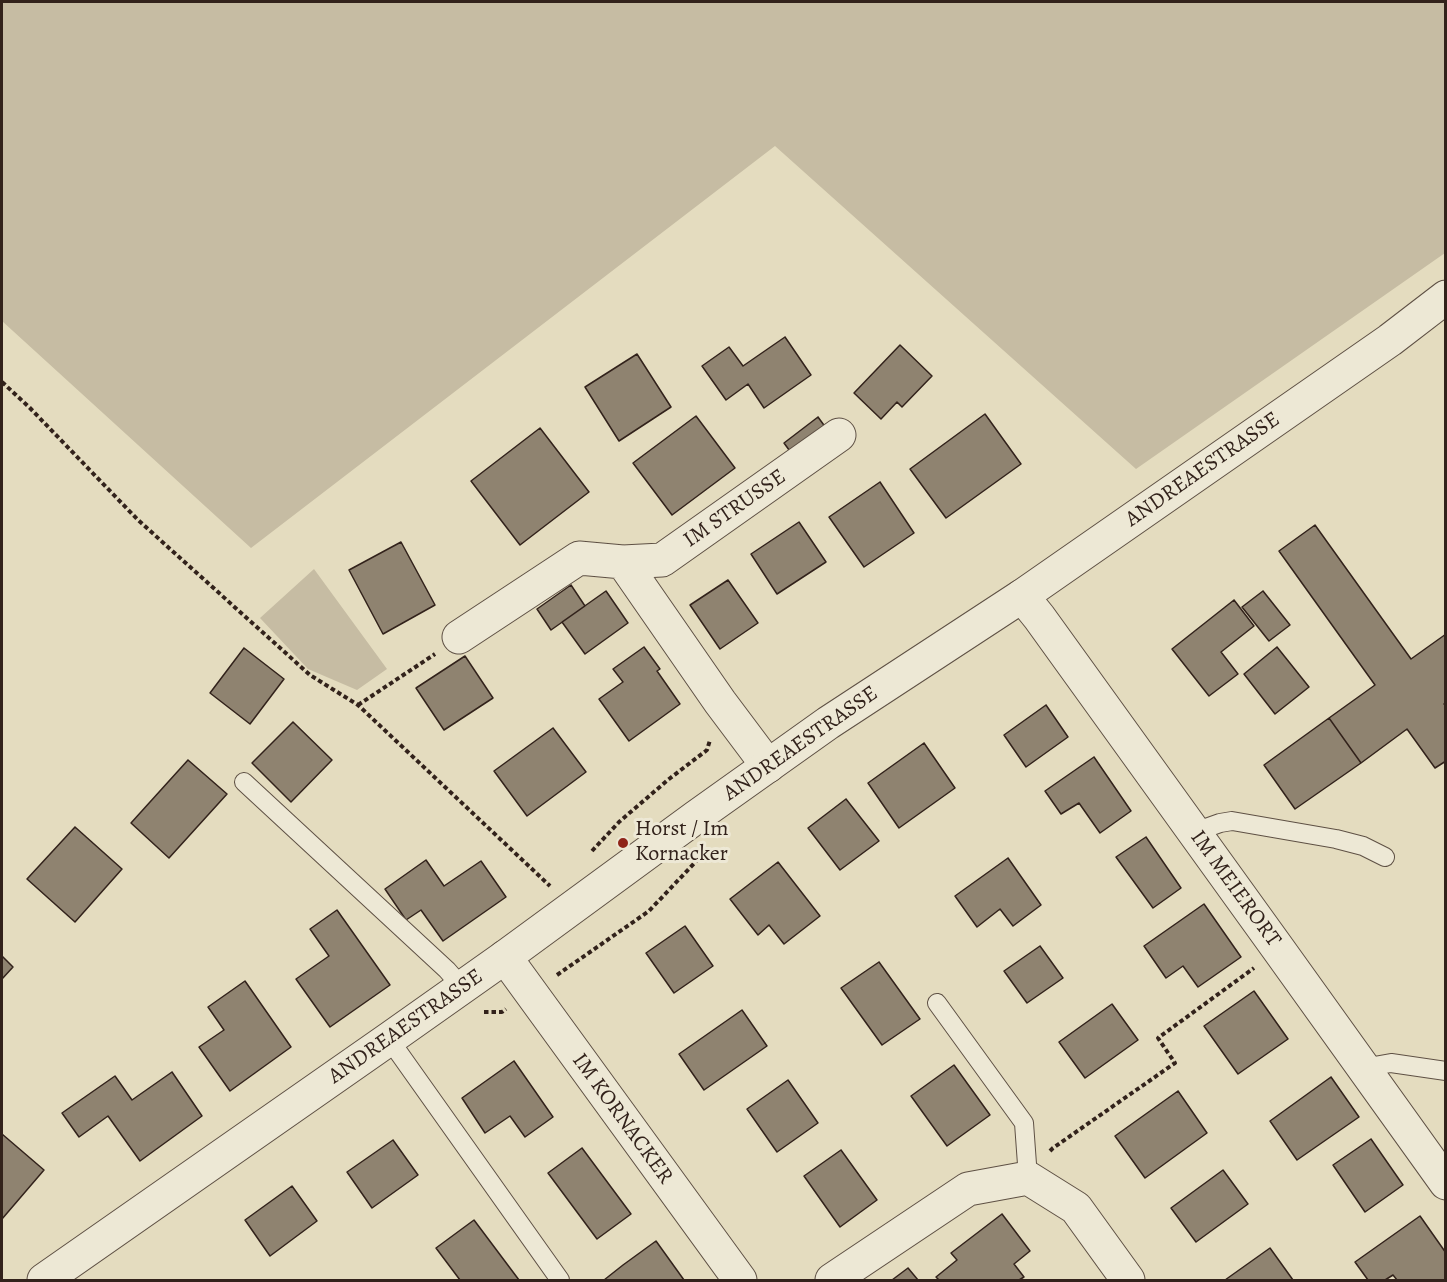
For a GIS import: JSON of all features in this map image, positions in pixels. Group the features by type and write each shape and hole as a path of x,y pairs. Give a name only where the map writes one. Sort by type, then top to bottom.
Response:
{"street":[{"name":"ANDREAESTRASSE","path":"44,1281 505,957 828,723 1022,596 1390,340 1446,297"},
{"name":"IM STRUSSE","path":"459,637 579,558 623,562 662,560 839,435"},
{"path":"623,562 720,702 768,766"},
{"name":"IM MEIERORT","path":"1022,596 1446,1183"},
{"name":"IM KORNACKER","path":"505,957 740,1281"},
{"path":"832,1281 968,1189 1028,1178 1076,1208 1128,1281"}],"lane":[{"path":"244,782 447,970 462,987"},
{"path":"1196,837 1206,828 1232,821 1336,839 1362,846 1385,857"},
{"path":"937,1003 1024,1123 1028,1178"},
{"path":"389,1039 560,1281"},
{"path":"1363,1068 1391,1063 1446,1071"}],"path":[{"path":"2,382 138,520 310,675 358,705 572,908"},
{"path":"358,705 459,637"},
{"path":"590,853 619,822 707,750 720,702"},
{"path":"1028,1178 1053,1148 1175,1063 1158,1038 1279,950"}],"shaded area":[{"path":"2,2 1445,2 1445,253 1136,469 775,146 251,548 2,321"},
{"path":"314,569 387,669 357,690 308,669 260,618"}],"building":[{"path":"785,337 811,375 764,408 748,384 726,400 702,366 729,347 743,366"},
{"path":"900,345 932,376 902,407 897,402 881,419 854,393"},
{"path":"637,354 671,407 619,441 585,387"},
{"path":"985,414 1021,464 946,518 910,469"},
{"path":"696,416 735,468 672,515 633,463"},
{"path":"818,417 826,428 792,454 784,443"},
{"path":"540,428 589,492 520,545 471,481"},
{"path":"880,482 914,533 864,567 829,517"},
{"path":"799,522 826,562 777,594 751,554"},
{"path":"1315,525 1411,659 1446,634 1446,702 1444,704 1446,706 1446,761 1435,768 1407,729 1361,763 1329,718 1375,685 1279,551"},
{"path":"401,542 435,605 383,634 349,570"},
{"path":"728,580 758,623 720,649 690,605"},
{"path":"571,585 585,606 551,630 537,609"},
{"path":"606,591 628,623 585,654 562,622"},
{"path":"1263,591 1290,625 1269,641 1242,607"},
{"path":"1234,600 1254,626 1221,652 1238,674 1209,696 1172,649"},
{"path":"644,647 660,669 657,671 680,704 629,741 599,699 623,682 613,669"},
{"path":"1277,647 1309,687 1275,714 1244,674"},
{"path":"244,648 284,679 250,724 210,693"},
{"path":"465,656 493,698 444,730 416,688"},
{"path":"1046,705 1068,737 1026,767 1004,735"},
{"path":"1329,718 1361,763 1295,809 1264,765"},
{"path":"293,722 332,760 291,802 252,763"},
{"path":"553,728 586,772 527,816 494,771"},
{"path":"924,743 955,788 899,828 868,783"},
{"path":"1094,757 1131,811 1100,833 1079,803 1061,814 1045,791"},
{"path":"188,760 227,794 169,858 131,823"},
{"path":"846,799 879,841 840,870 808,828"},
{"path":"75,827 122,869 75,922 27,879"},
{"path":"1146,837 1181,888 1153,908 1116,857"},
{"path":"1008,858 1041,905 1013,926 1000,909 977,927 955,896"},
{"path":"426,860 444,886 481,861 506,897 443,941 421,910 406,920 385,889"},
{"path":"778,862 820,916 784,944 769,925 758,935 730,899"},
{"path":"1204,904 1241,957 1198,987 1183,966 1166,978 1144,946"},
{"path":"337,910 390,985 330,1027 296,979 329,956 310,929"},
{"path":"685,926 713,966 674,993 646,953"},
{"path":"1040,946 1063,978 1027,1003 1004,971"},
{"path":"2,956 13,967 2,979"},
{"path":"879,962 920,1019 882,1045 841,988"},
{"path":"245,981 291,1047 230,1091 199,1047 224,1030 208,1007"},
{"path":"1254,991 1288,1039 1238,1074 1204,1026"},
{"path":"1112,1004 1138,1040 1085,1078 1059,1042"},
{"path":"742,1010 767,1046 704,1090 679,1054"},
{"path":"514,1061 553,1117 525,1137 510,1116 485,1133 462,1098"},
{"path":"954,1065 990,1115 947,1146 911,1096"},
{"path":"172,1072 202,1116 140,1161 108,1116 79,1137 62,1113 115,1076 132,1100"},
{"path":"1331,1077 1359,1117 1297,1160 1270,1121"},
{"path":"788,1080 818,1123 777,1152 747,1109"},
{"path":"1178,1091 1207,1133 1145,1178 1115,1136"},
{"path":"2,1134 44,1170 2,1219"},
{"path":"1371,1139 1403,1185 1365,1212 1333,1165"},
{"path":"393,1140 418,1175 372,1208 347,1172"},
{"path":"582,1148 631,1214 597,1239 548,1173"},
{"path":"841,1150 877,1200 840,1227 804,1176"},
{"path":"1223,1170 1248,1204 1196,1242 1171,1208"},
{"path":"292,1186 317,1221 270,1256 245,1220"},
{"path":"1002,1214 1030,1251 1014,1264 1024,1277 1019,1280 939,1280 936,1277 957,1260 951,1253"},
{"path":"1420,1216 1446,1253 1446,1280 1397,1280 1393,1275 1385,1280 1368,1280 1355,1262"},
{"path":"474,1220 519,1280 460,1280 436,1248"},
{"path":"656,1241 684,1280 604,1280 623,1265"},
{"path":"1270,1248 1293,1280 1225,1280"},
{"path":"908,1268 918,1280 892,1280"}],"place":[{"name":"Horst / Im Kornacker","path":"623,843"}]}
